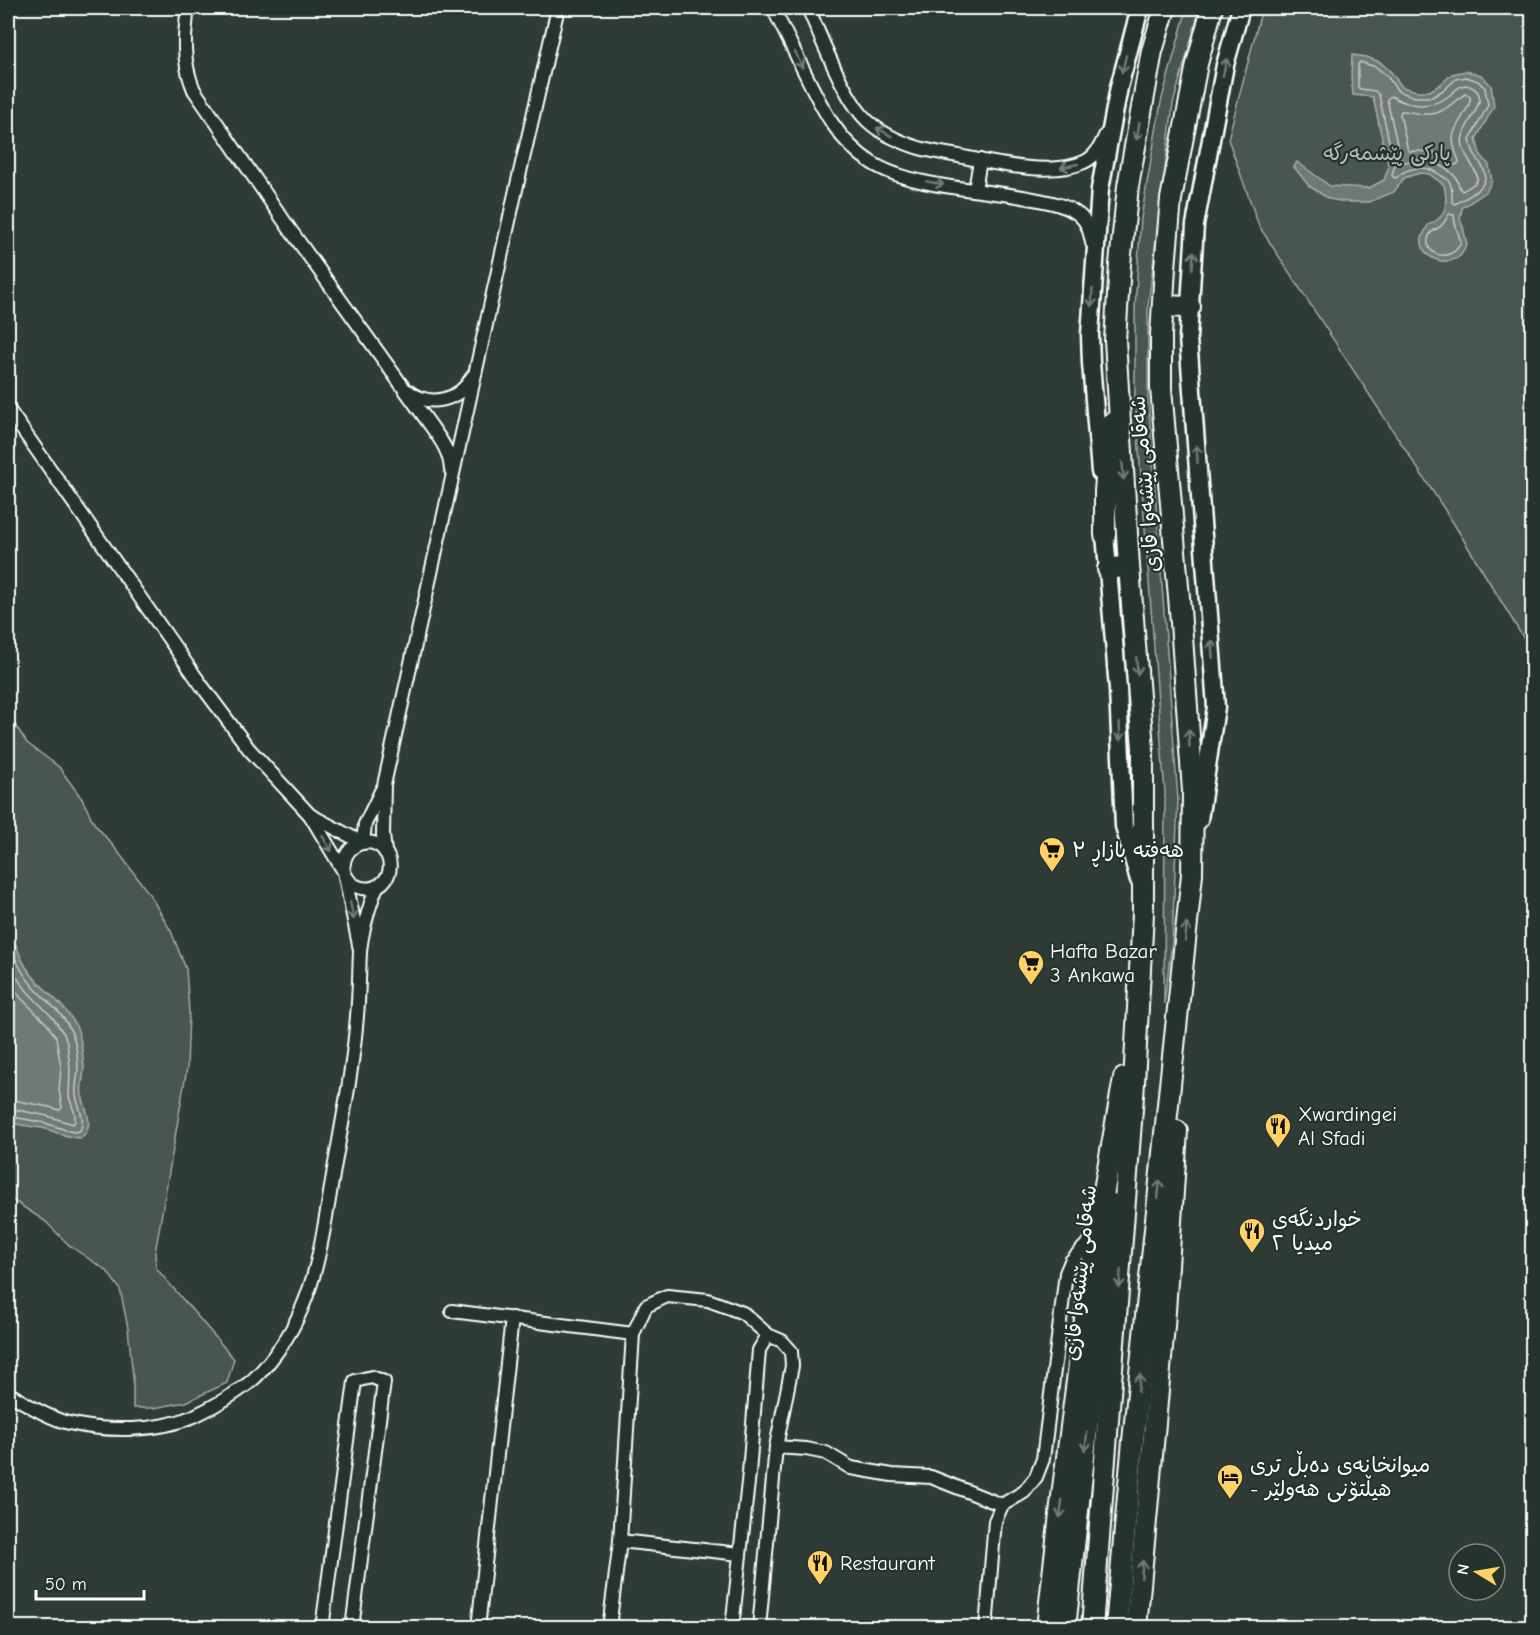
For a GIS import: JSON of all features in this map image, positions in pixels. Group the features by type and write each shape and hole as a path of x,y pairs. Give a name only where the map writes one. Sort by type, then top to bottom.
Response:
{"highway":[{"name":"شەقامی پێشەوا قازی","path":"1092,1628 1133,1104 1143,919 1143,749 1115,340 1128,186 1152,51 1165,8"},
{"name":"شەقامی پێشەوا قازی","path":"1116,1628 1134,1429 1192,874 1193,791 1161,388 1163,306 1172,199 1197,64 1212,8"},
{"path":"1163,306 1190,307"},
{"path":"1105,535 1115,340"},
{"path":"1108,569 1129,566"},
{"name":"شەقامی پێشەوا قازی","path":"1065,1628 1143,919"},
{"name":"شەقامی پێشەوا قازی","path":"1136,1628 1164,1326 1174,1189 1182,1055 1183,961"},
{"path":"1047,1628 1096,1235 1124,1078"}],"main road":[{"path":"1140,8 1119,87 1100,189 1090,363 1118,689 1124,826 1137,872 1143,919"},
{"path":"1192,874 1216,707 1188,338 1195,225 1225,65 1241,8"}],"street":[{"path":"188,8 184,48 189,77 194,90 445,447 450,458 450,493"},
{"path":"8,409 202,686 249,749 310,815 350,882 358,888 368,889 382,883 388,874 389,862 383,835 384,785 558,8"},
{"path":"773,8 831,123 849,144 872,163 893,173 918,180 1062,206 1077,213 1087,225 1091,236 1094,264"},
{"path":"808,8 852,101 869,123 921,149 1045,169 1062,168 1086,162 1099,149 1106,136 1119,87"},
{"path":"975,190 980,160"},
{"path":"400,384 419,398 432,401 443,400 456,395 467,386 479,360"},
{"path":"363,843 365,825 384,785"},
{"path":"310,815 363,843 375,844 385,852"},
{"path":"360,950 343,861 352,847 363,843"},
{"path":"8,1393 28,1406 67,1423 111,1429 153,1427 181,1421 206,1410 250,1383 267,1365 293,1328 304,1306 313,1279 351,1066 357,1015 360,950 377,886"},
{"path":"986,1628 995,1521 1002,1505 1024,1492 1036,1477 1042,1459 1066,1272 1071,1261 1096,1235"},
{"path":"609,1628 620,1541 633,1334 646,1306 667,1296 708,1300 743,1313 768,1335 782,1341 791,1351 792,1366 776,1447 759,1628"},
{"path":"452,1311 633,1334"},
{"path":"478,1628 512,1318"},
{"path":"732,1628 759,1350 768,1335"},
{"path":"322,1628 356,1381 372,1377 384,1382 352,1628"},
{"path":"776,1447 826,1453 851,1468 892,1475 931,1477 1002,1505"},
{"path":"620,1541 740,1554"}],"green space":[{"path":"1187,8 1200,8 1173,104 1148,306 1148,397 1178,800 1172,942 1164,1004 1165,793 1135,397 1135,307 1141,218 1161,102"},
{"name":"پارکی پێشمەرگە","path":"1262,8 1532,8 1532,652 1454,524 1259,226 1228,139"},
{"path":"8,714 27,743 59,767 82,799 94,823 150,895 171,931 186,969 189,1012 187,1068 155,1253 156,1268 234,1359 227,1383 186,1402 154,1408 133,1408 133,1377 128,1328 120,1289 107,1271 70,1246 45,1221 8,1197"}],"water":[{"path":"1352,55 1380,62 1402,87 1416,91 1430,91 1452,74 1466,71 1481,75 1491,85 1494,106 1476,139 1480,154 1489,165 1492,181 1486,192 1462,208 1460,219 1467,244 1461,255 1454,259 1441,261 1435,259 1429,256 1422,245 1422,238 1428,225 1439,218 1446,204 1444,185 1429,174 1420,173 1404,178 1394,192 1369,202 1346,202 1329,199 1309,186 1294,167 1297,162 1330,186 1369,188 1384,180 1389,166 1373,97 1353,95"},
{"path":"8,924 26,967 68,1013 78,1031 84,1068 82,1092 89,1123 81,1138 8,1121"}],"place":[{"name":"هەفتە بازاڕ ٣","path":"1052,873"},
{"name":"Hafta Bazar 3 Ankawa","path":"1031,986"},
{"name":"Xwardingei Al Sfadi","path":"1278,1149"},
{"name":"خواردنگەی میدیا ٢","path":"1252,1254"},
{"name":"میوانخانەی دەبڵ تری - هیڵتۆنی هەولێر","path":"1230,1500"},
{"name":"Restaurant","path":"820,1586"}]}
